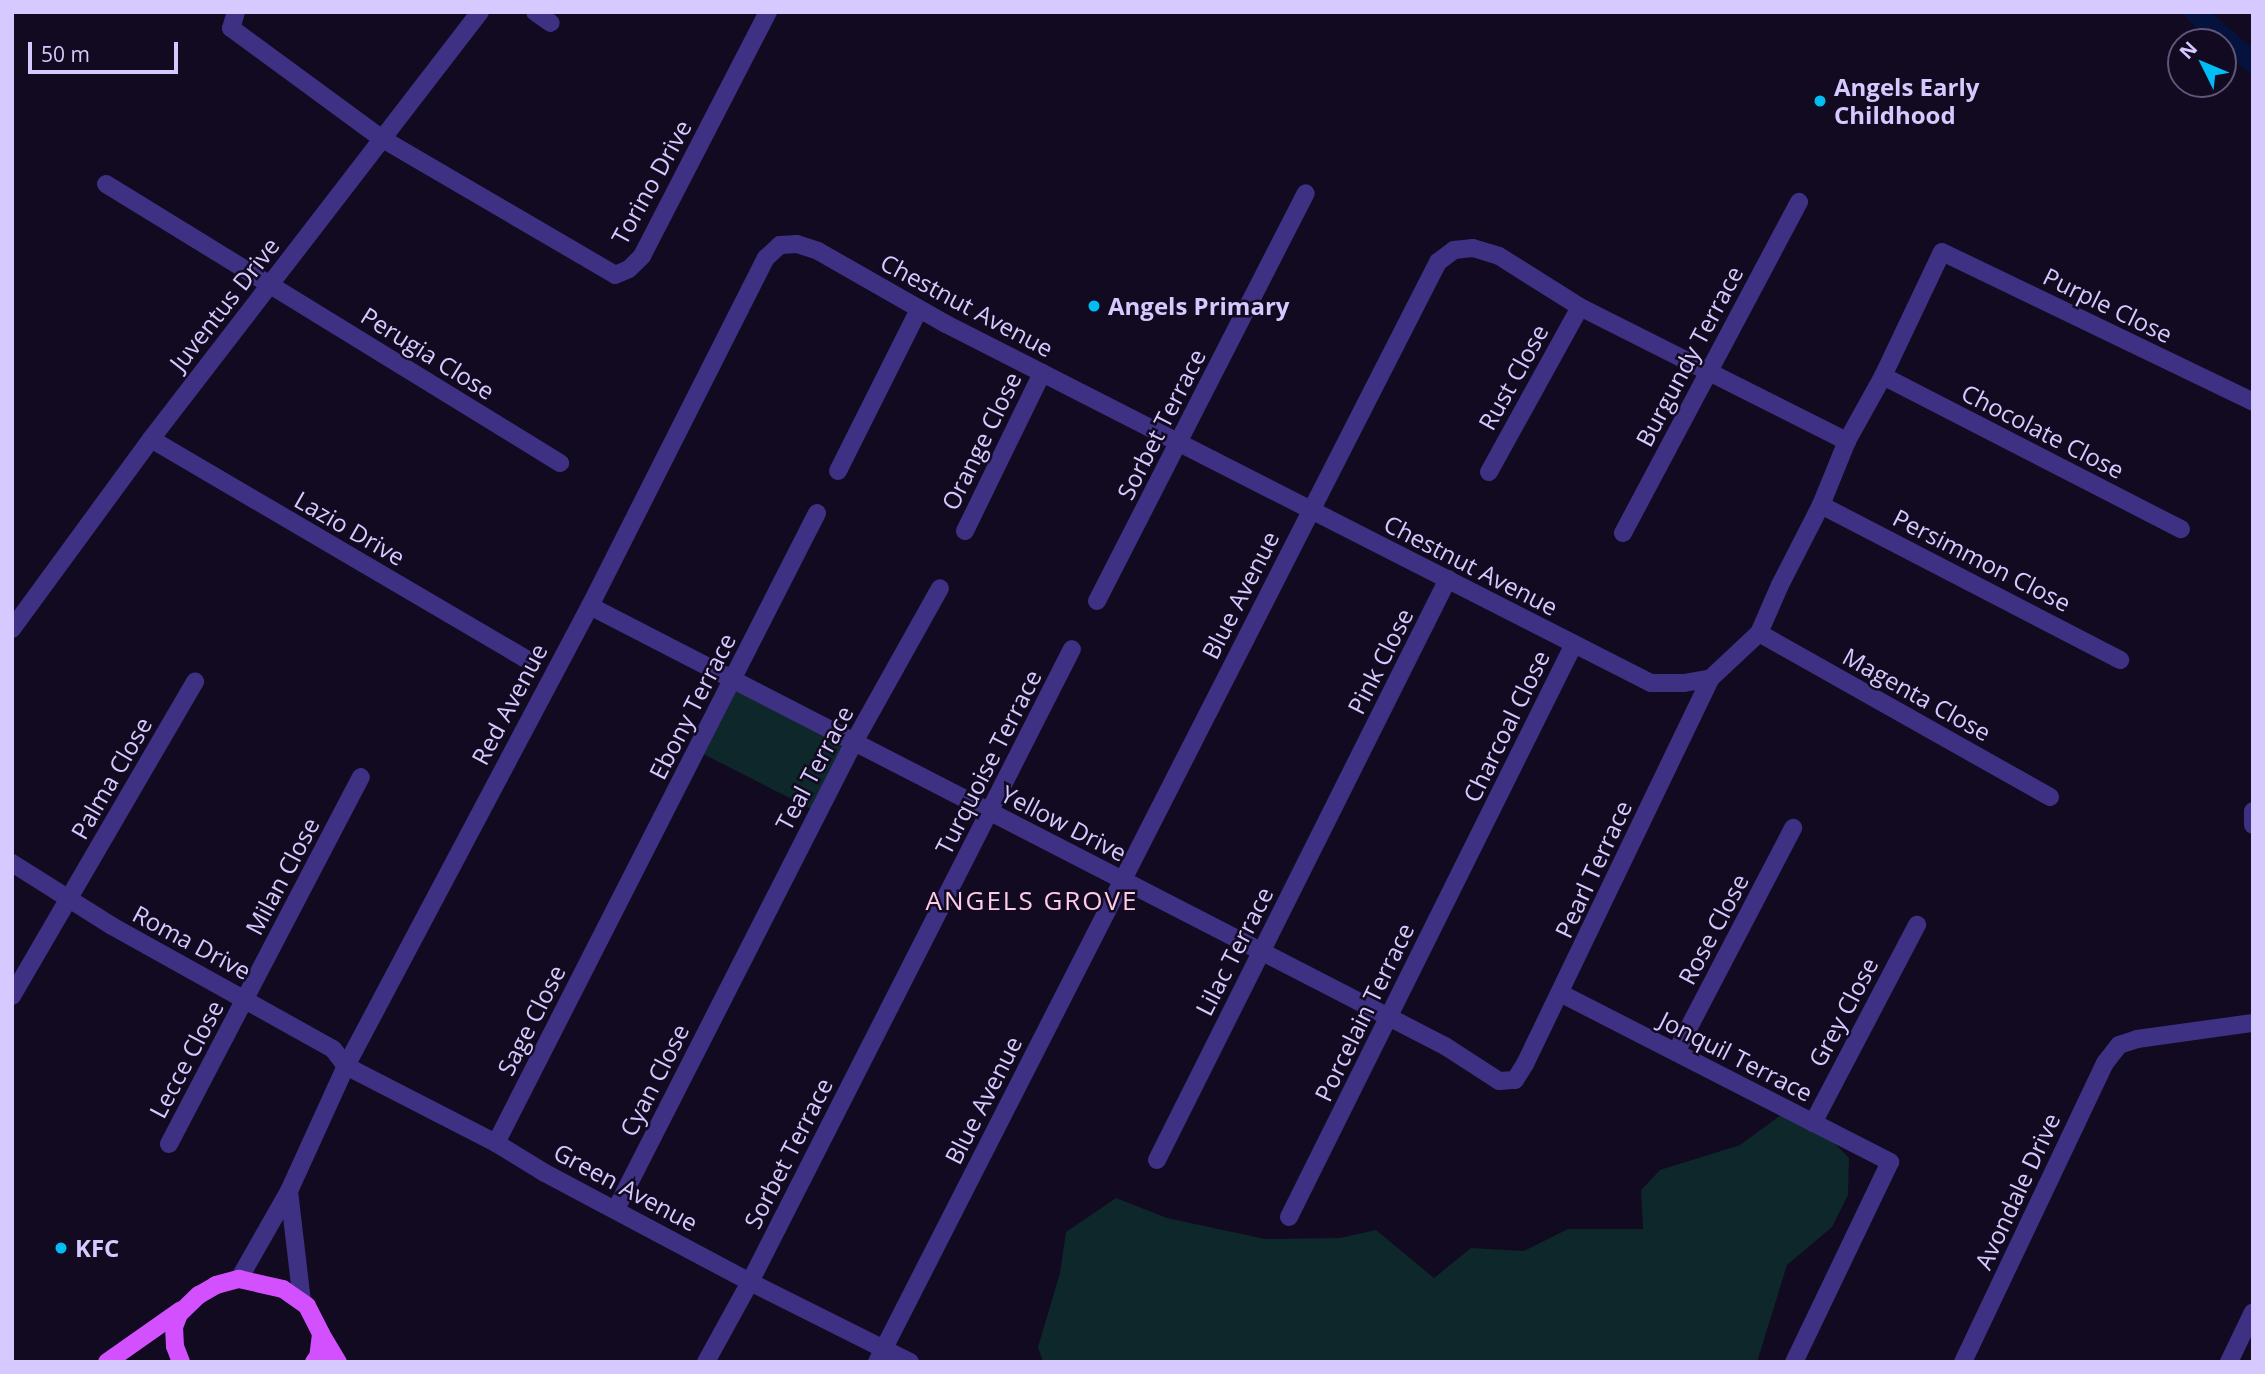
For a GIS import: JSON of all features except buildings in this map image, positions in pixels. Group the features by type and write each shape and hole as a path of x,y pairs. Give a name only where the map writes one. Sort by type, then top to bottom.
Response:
{"main road":[{"path":"107,1362 216,1285 239,1279 284,1289 302,1302 315,1317 321,1334 338,1362"},
{"path":"180,1362 175,1346 174,1327 182,1310"},
{"path":"314,1362 318,1357 321,1334"}],"street":[{"path":"236,12 231,28 381,138"},
{"name":"Juventus Drive","path":"12,629 151,439 480,12"},
{"path":"535,12 551,23"},
{"name":"Torino Drive","path":"381,138 615,275 629,268 642,256 768,12"},
{"name":"Perugia Close","path":"106,184 560,463"},
{"name":"Sorbet Terrace","path":"1097,601 1306,193"},
{"name":"Burgundy Terrace","path":"1623,533 1799,202"},
{"name":"Chestnut Avenue","path":"780,245 797,244 818,251 919,309 1178,444 1448,579 1573,646 1651,683 1684,684 1711,678"},
{"name":"Red Avenue","path":"239,1279 289,1191 346,1066 590,606 766,258 780,245"},
{"name":"Blue Avenue","path":"880,1356 1438,262 1454,250 1473,248 1499,256 1580,307 1847,441"},
{"name":"Purple Close","path":"1883,376 1942,252 2253,402"},
{"name":"Rust Close","path":"1489,472 1580,307"},
{"path":"838,471 919,309"},
{"name":"Orange Close","path":"965,531 1042,373"},
{"path":"1711,678 1759,633 1780,584 1821,505 1847,441 1883,376"},
{"name":"Chocolate Close","path":"1883,376 2181,529"},
{"name":"Lazio Drive","path":"151,439 525,658"},
{"name":"Persimmon Close","path":"1821,505 2120,660"},
{"name":"Ebony Terrace","path":"609,920 817,513"},
{"name":"Pink Close","path":"1356,764 1448,579"},
{"name":"Teal Terrace","path":"736,974 854,743 940,588"},
{"name":"Yellow Drive","path":"590,606 1445,1046 1499,1081 1515,1080"},
{"name":"Magenta Close","path":"1759,633 2050,797"},
{"name":"Charcoal Close","path":"1483,828 1573,646"},
{"name":"Turquoise Terrace","path":"870,1047 1072,649"},
{"name":"Pearl Terrace","path":"1515,1080 1560,993 1711,678"},
{"name":"Palma Close","path":"12,996 195,681"},
{"name":"Lilac Terrace","path":"1157,1160 1356,764"},
{"name":"Milan Close","path":"246,998 361,778"},
{"path":"2253,811 2253,825"},
{"name":"Porcelain Terrace","path":"1289,1217 1483,828"},
{"name":"Rose Close","path":"1676,1052 1793,828"},
{"name":"Roma Drive","path":"12,863 68,900 333,1049 346,1066"},
{"name":"Sage Close","path":"496,1143 609,920"},
{"name":"Grey Close","path":"1813,1122 1917,925"},
{"name":"Cyan Close","path":"616,1209 736,974"},
{"name":"Jonquil Terrace","path":"1560,993 1890,1162 1794,1362"},
{"name":"Lecce Close","path":"169,1144 246,998"},
{"name":"Avondale Drive","path":"1963,1362 2105,1063 2119,1045 2137,1039 2253,1023"},
{"name":"Sorbet Terrace","path":"706,1362 870,1047"},
{"name":"Green Avenue","path":"346,1066 496,1143 545,1173 750,1282 880,1356 909,1362"},
{"path":"289,1191 302,1302"},
{"path":"2229,1362 2253,1312"}],"green space":[{"path":"736,691 846,747 814,811 704,754"},
{"path":"1796,1104 1849,1158 1848,1195 1832,1227 1787,1265 1757,1362 1043,1362 1038,1347 1060,1273 1066,1232 1116,1198 1167,1218 1265,1239 1340,1238 1376,1230 1434,1278 1471,1248 1524,1251 1568,1229 1643,1229 1641,1190 1660,1170 1740,1145"}],"waterway":[{"path":"2195,12 2253,63"}],"place":[{"name":"Angels Early Childhood","path":"1820,101"},
{"name":"Angels Primary","path":"1094,306"},
{"name":"KFC","path":"61,1248"}],"district":[{"name":"ANGELS GROVE","path":"1032,901"}]}
